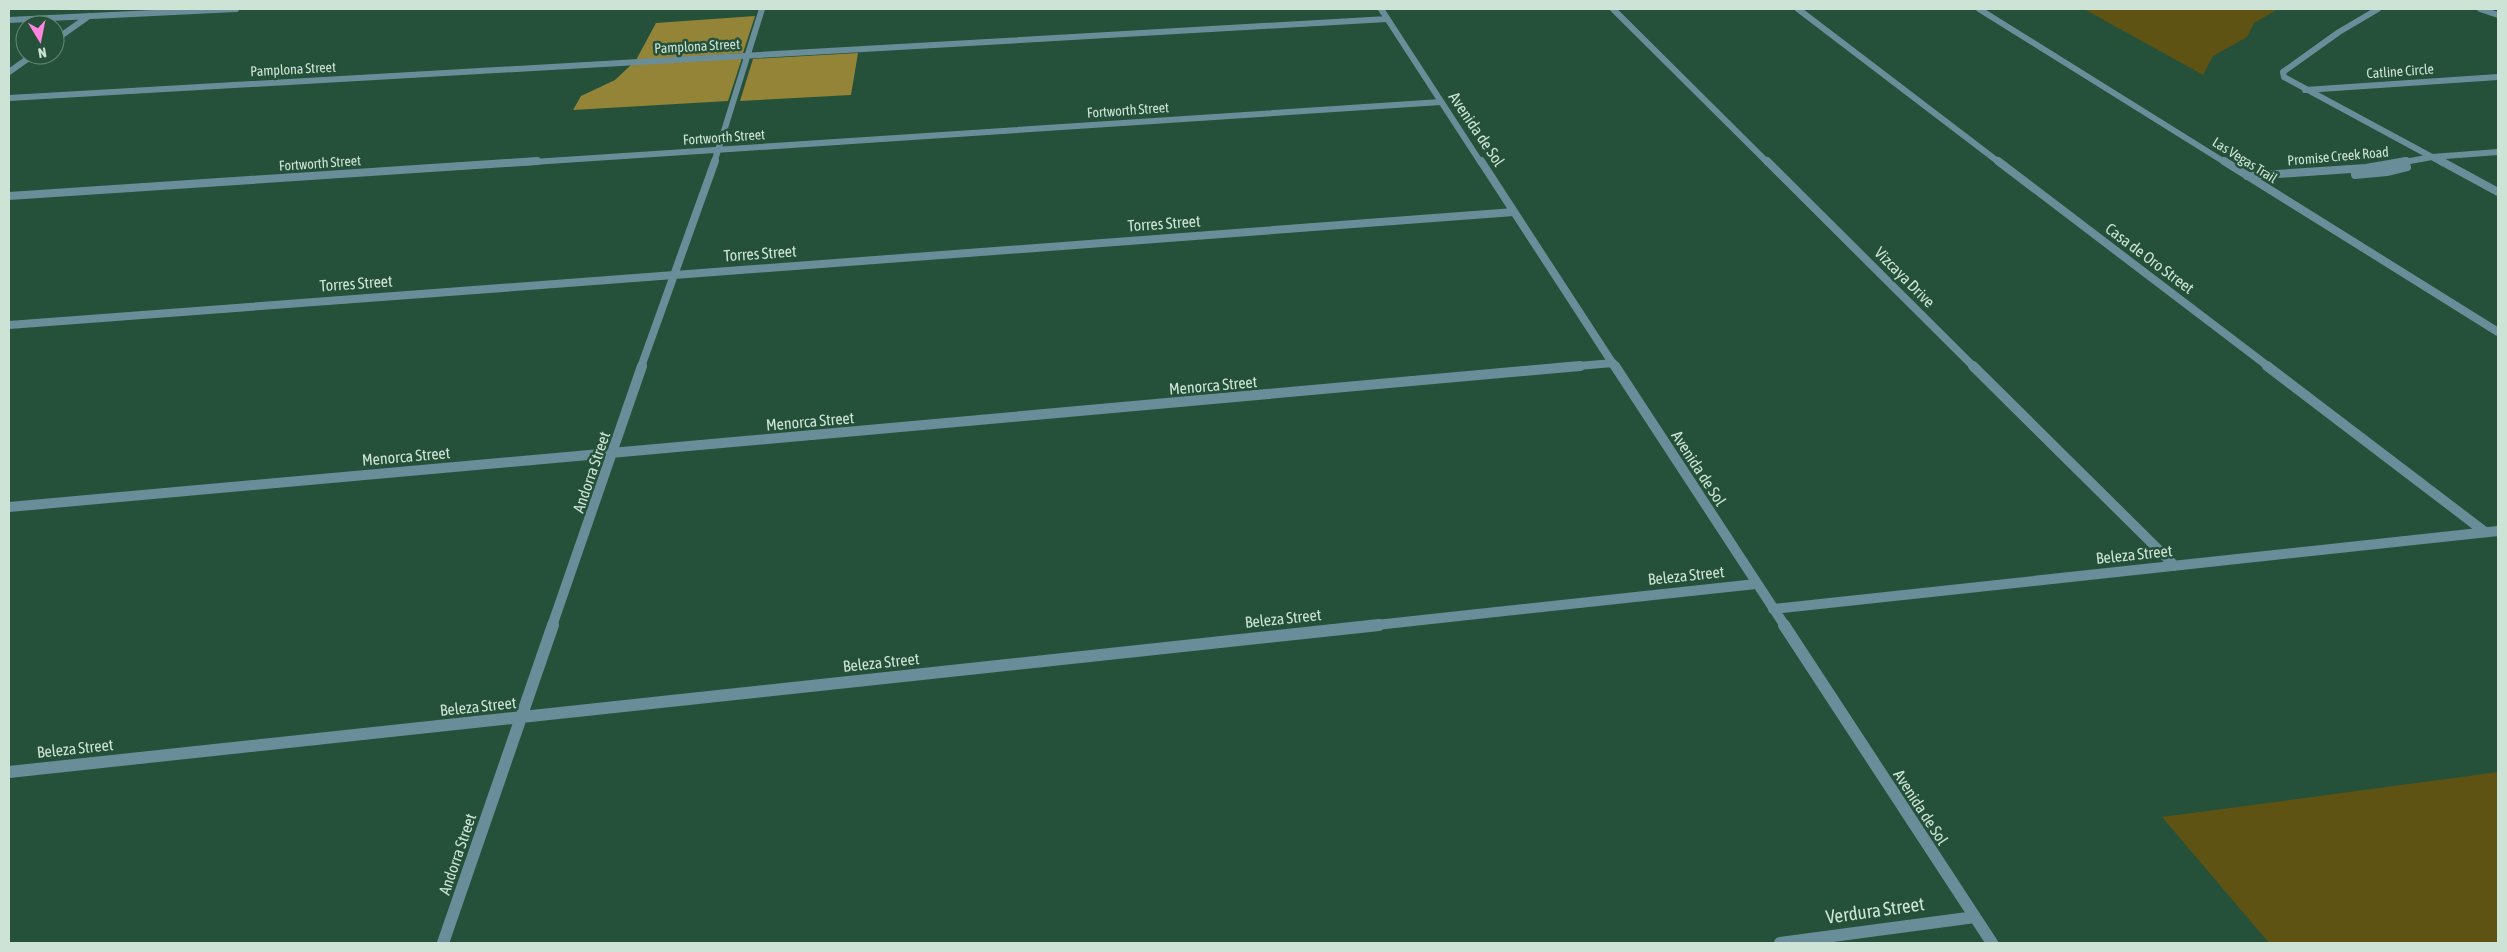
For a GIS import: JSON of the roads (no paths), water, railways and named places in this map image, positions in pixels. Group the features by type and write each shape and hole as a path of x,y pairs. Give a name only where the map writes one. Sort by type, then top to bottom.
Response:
{"street":[{"path":"65,33 100,9"},
{"path":"9,20 236,9"},
{"name":"Andorra Street","path":"443,943 673,275 719,150 762,9"},
{"name":"Avenida de Sol","path":"1380,9 1992,943"},
{"name":"Vizcaya Drive","path":"1613,9 2175,566"},
{"name":"Casa de Oro Street","path":"1798,9 2485,532"},
{"name":"Las Vegas Trail","path":"1979,9 2498,332"},
{"path":"2378,9 2339,32 2284,72 2284,78 2498,192"},
{"path":"2480,9 2498,15"},
{"name":"Pamplona Street","path":"9,98 1387,19"},
{"name":"Catline Circle","path":"2304,90 2498,78"},
{"name":"Fortworth Street","path":"9,196 1441,102"},
{"name":"Promise Creek Road","path":"2247,176 2366,168 2432,157 2498,152"},
{"name":"Promise Creek Road","path":"2257,182 2382,173 2401,169 2432,157"},
{"name":"Torres Street","path":"9,325 1514,212"},
{"name":"Menorca Street","path":"9,507 1613,363"},
{"name":"Beleza Street","path":"1773,609 2498,530"},
{"name":"Beleza Street","path":"9,772 1756,584"},
{"name":"Verdura Street","path":"1780,943 1975,917"}]}
